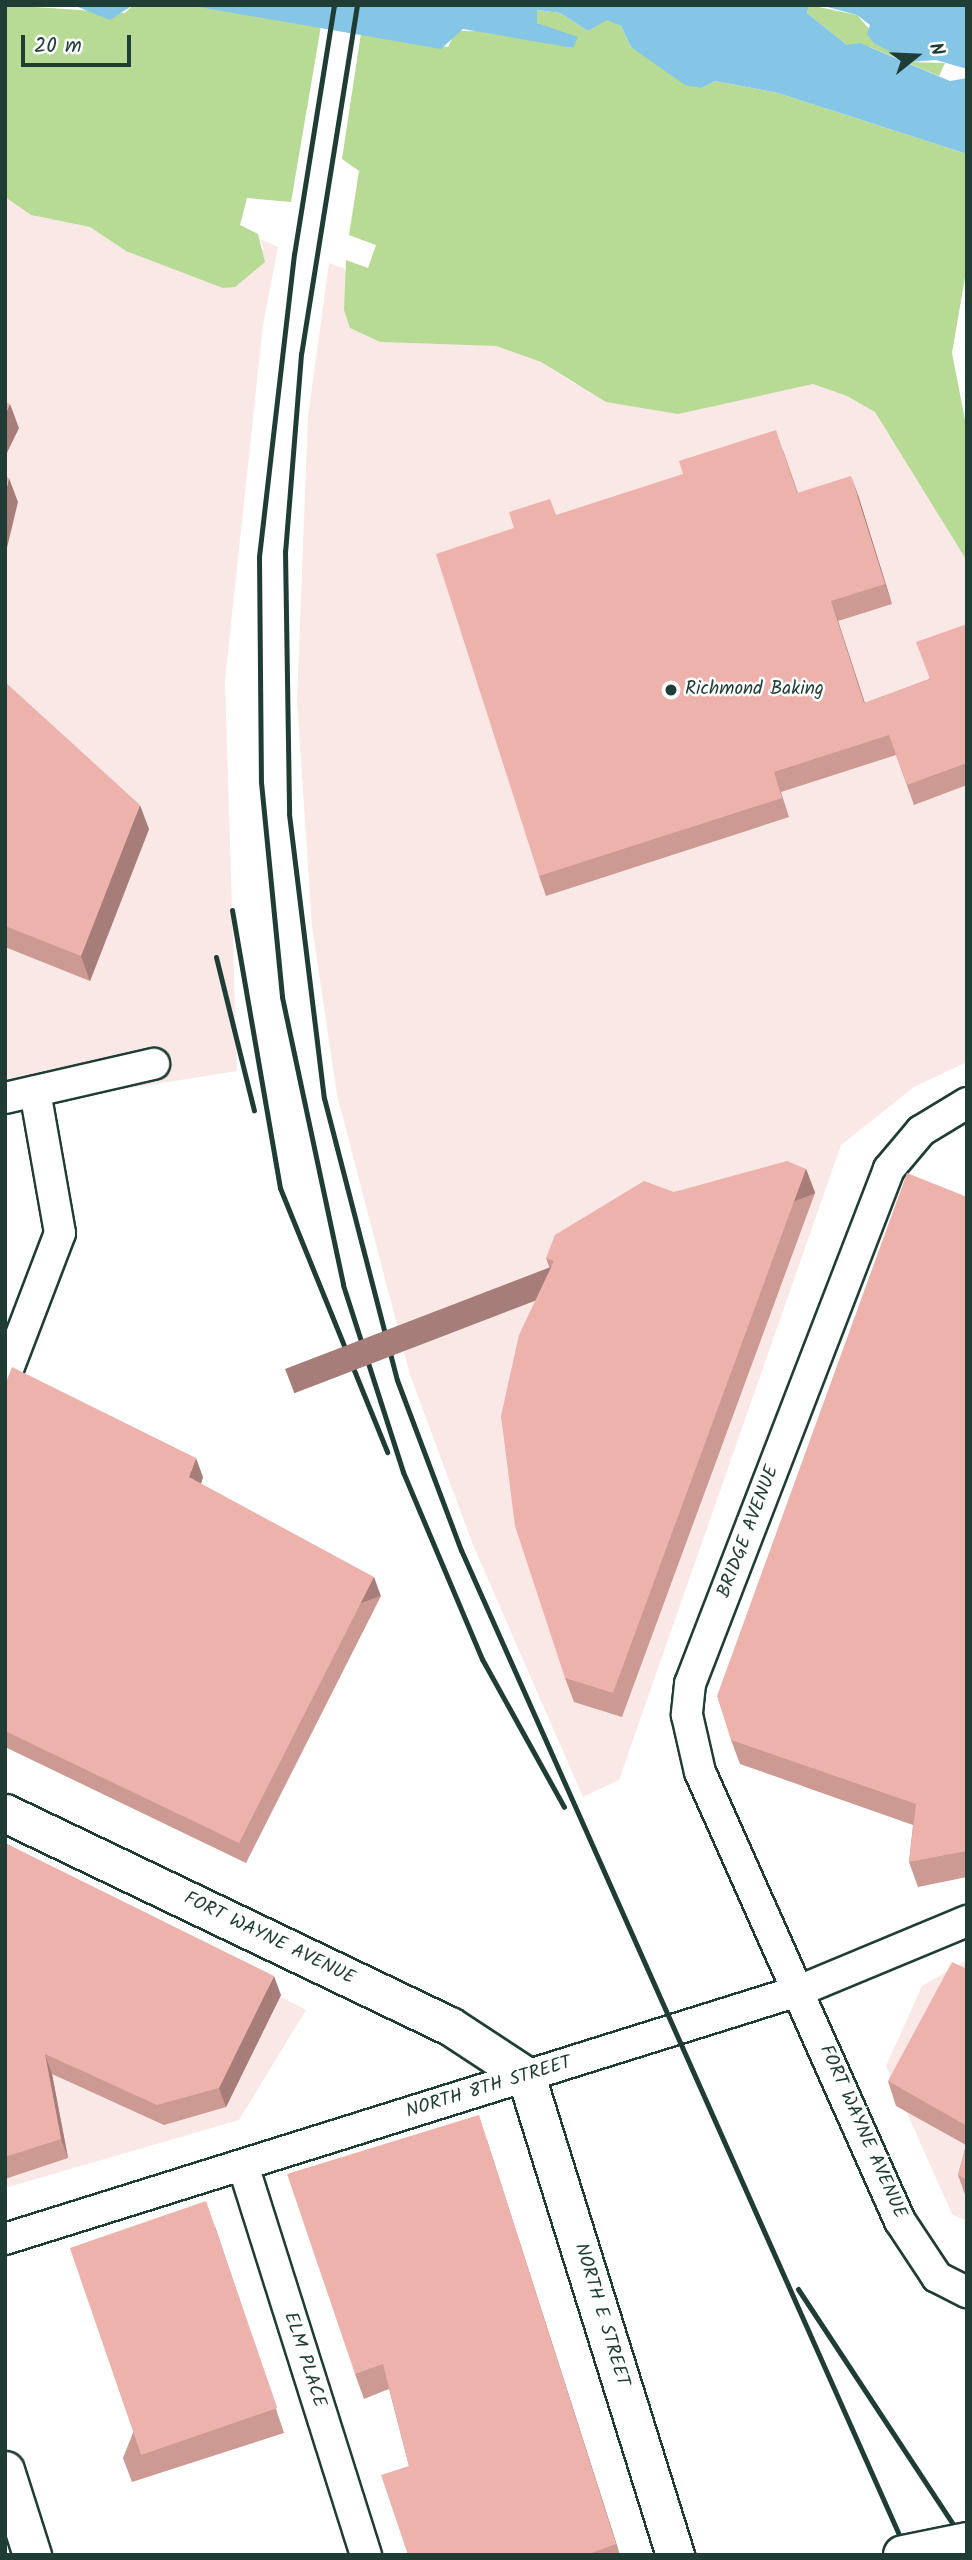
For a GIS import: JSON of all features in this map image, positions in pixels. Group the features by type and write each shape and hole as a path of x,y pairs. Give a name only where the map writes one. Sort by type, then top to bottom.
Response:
{"highway":[{"path":"903,2555 967,2542"}],"street":[{"path":"5,1098 154,1065"},
{"path":"5,1377 60,1233 35,1091"},
{"name":"BRIDGE AVENUE","path":"801,1990 700,1772 687,1715 690,1684 889,1169 921,1131 967,1103"},
{"name":"FORT WAYNE AVENUE","path":"5,1812 450,2026 526,2076"},
{"name":"NORTH 8TH STREET","path":"5,2239 801,1990 967,1921"},
{"name":"FORT WAYNE AVENUE","path":"801,1990 900,2221 937,2277 967,2291"},
{"name":"NORTH E STREET","path":"526,2076 675,2555"},
{"name":"ELM PLACE","path":"243,2165 366,2555"},
{"path":"5,2470 32,2555"}],"shaded area":[{"path":"5,197 31,215 90,227 126,251 264,250 260,239 278,247 263,325 225,680 237,1071 5,1108"},
{"path":"329,263 345,269 350,328 380,342 496,346 541,362 575,384 813,384 847,396 875,411 967,561 967,1062 914,1087 841,1145 619,1780 583,1797 473,1545 410,1375 337,1095 312,926 297,701 308,416"},
{"path":"5,1854 306,2010 239,2120 5,2188"},
{"path":"967,1960 967,2221 952,2214 886,2066 922,1986"}],"green space":[{"path":"5,5 125,13 133,5 187,5 321,26 291,202 247,198 240,225 258,234 265,262 235,287 223,288 126,251 90,227 31,215 5,197"},
{"path":"809,5 857,15 882,44 909,62 945,63 939,76 870,47 847,45 807,13"},
{"path":"537,10 560,13 588,31 607,19 621,26 631,47 702,88 715,81 778,93 967,154 967,266 952,353 967,430 967,561 875,412 847,396 813,384 678,414 606,402 541,362 496,346 380,342 350,328 344,310 346,260 368,268 376,245 349,235 359,171 342,159 361,33 448,47 456,31 498,31 573,48 566,35 537,23"}],"water":[{"path":"73,5 133,5 110,20"},
{"path":"187,5 809,5 807,13 847,45 860,43 950,81 967,78 967,154 778,93 715,81 702,88 685,85 631,47 621,26 607,20 588,31 560,13 537,10 537,23 578,37 573,48 463,29 441,49"},
{"path":"820,5 967,5 967,69 936,60 910,62 874,43 867,34 870,25 857,15"}],"building":[{"name":"Richmond Baking","path":"776,430 797,493 851,476 885,584 831,601 864,703 930,679 916,642 967,624 967,763 907,785 889,735 774,772 782,798 539,876 436,554 514,528 509,512 550,499 556,515 683,474 679,461"},
{"path":"5,476 9,478 5,495"},
{"path":"5,682 140,805 81,956 5,926"},
{"path":"787,1161 806,1169 613,1693 565,1678 515,1526 501,1416 519,1335 554,1261 546,1258 555,1235 644,1181 674,1192"},
{"path":"907,1173 967,1197 967,1851 909,1862 916,1804 731,1740 717,1696"},
{"path":"12,1367 196,1458 189,1477 374,1577 239,1843 5,1731 5,1385"},
{"path":"5,1843 274,1976 219,2088 157,2105 45,2054 61,2139 5,2157"},
{"path":"952,1962 967,1969 967,2126 888,2081"},
{"path":"479,2115 616,2544 586,2555 408,2555 381,2475 409,2466 383,2364 355,2374 287,2174"},
{"path":"967,2143 967,2180 958,2175"},
{"path":"206,2201 277,2408 141,2455 70,2248"}],"railway":[{"path":"334,5 294,254 259,557 261,782 282,997 343,1285 403,1472 482,1659 564,1807"},
{"path":"357,5 301,354 285,551 289,814 324,1098 397,1380 461,1550 908,2555"},
{"path":"232,910 280,1188 387,1452"},
{"path":"216,957 254,1110"},
{"path":"798,2289 967,2545"}],"place":[{"name":"Richmond Baking","path":"671,690"}]}
